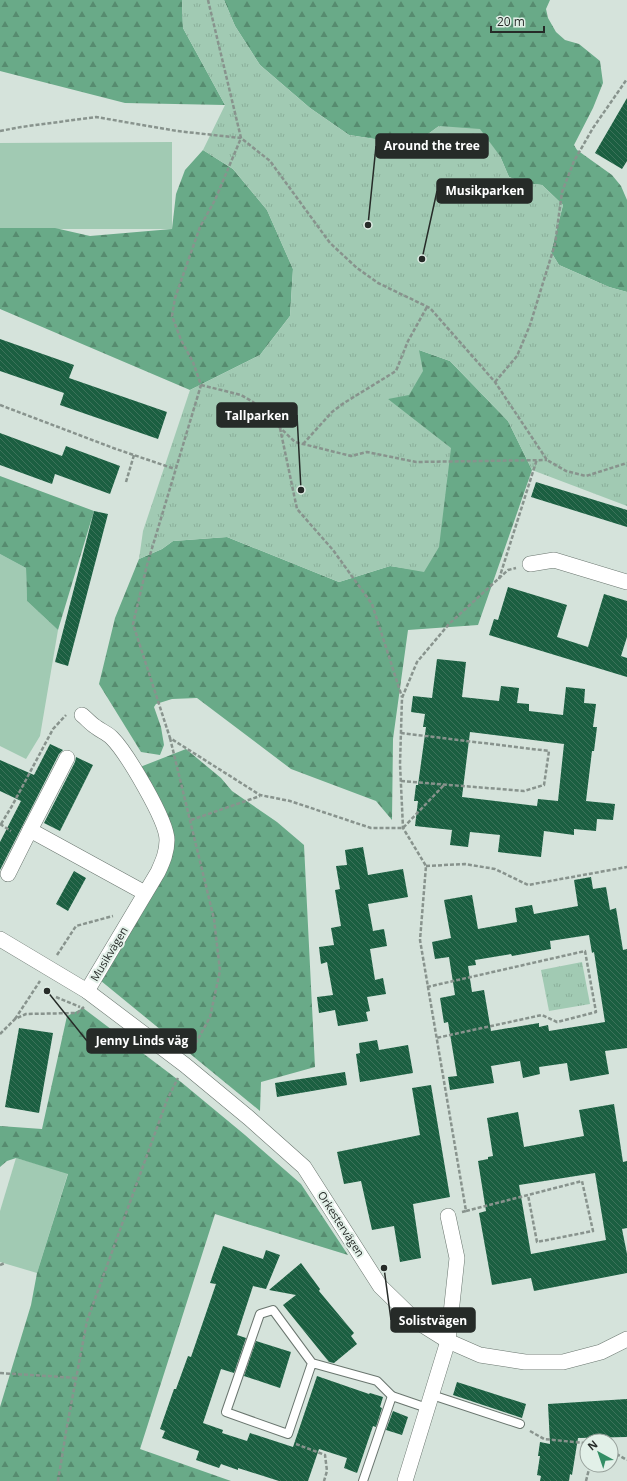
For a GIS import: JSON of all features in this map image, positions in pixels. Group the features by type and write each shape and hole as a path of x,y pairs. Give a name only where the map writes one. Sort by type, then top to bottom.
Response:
{"street":[{"path":"530,564 554,560 627,582"},
{"name":"Musikvägen","path":"0,939 91,994 132,915 165,857 167,839 166,829 130,763 112,737 76,713"},
{"path":"8,874 68,758"},
{"path":"30,830 145,893"},
{"name":"Orkestervägen","path":"91,994 185,1065 249,1118 304,1167 380,1286 416,1321 448,1340 480,1355 525,1362 564,1362 601,1352 627,1339"},
{"path":"405,1481 448,1340 457,1258 448,1216"}],"lane":[{"path":"312,1363 288,1434 226,1412 260,1314 274,1310 312,1363 376,1381 392,1396 429,1401 520,1424"},
{"path":"363,1481 392,1396"}],"path":[{"path":"58,1481 87,1321 167,1100 210,1017 220,971 214,919 191,820 170,738 133,624 147,565 201,385 193,362 181,340 172,316 175,298 200,227 215,200 241,138 208,0"},
{"path":"495,382 517,356 530,325 554,244 562,192 574,161 593,128 627,79"},
{"path":"0,132 22,127 96,118 177,131 241,138 270,161 330,243 357,268 378,284 430,308 495,382 547,460 566,471 586,476 627,463"},
{"path":"303,444 332,412 396,371 408,341 427,307"},
{"path":"201,385 241,395 253,402 295,442 351,456 367,452 416,462 547,460"},
{"path":"0,405 175,469"},
{"path":"280,427 297,509 333,550 372,604 402,698 401,781 403,828 426,866 420,940 435,1038 466,1212"},
{"path":"126,482 134,455"},
{"path":"499,580 537,460"},
{"path":"402,698 417,662 449,624 499,580 508,570 530,564"},
{"path":"1,824 53,729 76,713"},
{"path":"401,733 549,751 544,784 524,791 401,781"},
{"path":"170,738 260,795 290,801 371,828 403,828 444,785"},
{"path":"191,820 260,795"},
{"path":"426,866 465,864 495,869 528,884 627,867"},
{"path":"0,1034 15,1019 76,926 111,916 132,915"},
{"path":"427,987 585,951 596,1012 557,1022 542,1015 435,1038"},
{"path":"15,1019 26,1014 77,1013 91,994"},
{"path":"56,997 82,1008"},
{"path":"448,1216 582,1180 593,1231 538,1242 528,1195"},
{"path":"0,1265 5,1263"},
{"path":"0,1373 77,1378"},
{"path":"520,1424 544,1439 579,1442"},
{"path":"288,1434 293,1443 325,1455 326,1471 324,1481"}],"green space":[{"path":"0,0 182,0 183,28 225,105 125,103 0,71"},
{"path":"182,0 224,0 235,26 260,65 310,108 349,135 413,145 439,126 480,129 500,156 509,177 525,183 542,185 563,205 551,252 559,265 609,287 627,292 627,506 532,470 508,421 450,361 419,350 423,371 409,395 388,399 451,448 439,547 424,572 390,566 339,582 227,537 173,541 162,549 139,559 143,531 190,390 260,355 290,316 293,269 267,210 233,169 203,150 225,105 183,28"},
{"path":"224,0 550,0 546,9 548,18 556,32 565,40 579,44 600,61 603,83 593,108 574,145 577,150 612,175 621,186 627,200 627,292 609,287 559,265 551,252 563,205 542,185 525,183 509,177 500,156 439,126 413,145 349,135 310,108 260,65 235,26"},
{"path":"172,142 172,229 0,229 0,143"},
{"path":"203,150 233,169 267,210 293,269 290,316 260,355 190,390 0,309 0,228 55,228 90,236 172,229 176,194 185,170"},
{"path":"419,350 450,361 508,421 532,470 478,625 408,630 393,739 392,820 376,801 291,769 197,698 172,699 156,704 154,707 161,727 164,745 160,755 141,752 99,684 115,618 139,559 162,549 173,541 227,537 339,582 390,566 424,571 388,399"},
{"path":"0,476 94,511 58,630 27,601 26,568 0,554"},
{"path":"0,554 26,568 27,601 58,630 40,736 26,759 0,746"},
{"path":"186,749 221,778 232,791 277,822 304,845 315,1067 261,1082 260,1111 95,976 167,839 135,769"},
{"path":"582,962 590,1004 549,1011 541,970"},
{"path":"83,1008 181,1082 301,1184 348,1255 215,1214 140,1449 231,1481 0,1481 0,1407 31,1305 37,1273 68,1174 16,1158 7,1161 0,1167 0,1126 42,1129 67,1016"},
{"path":"16,1158 68,1173 37,1273 0,1262 0,1211"}],"building":[{"path":"627,98 627,161 622,169 595,153"},
{"path":"0,339 74,365 69,378 167,412 158,439 60,405 64,393 0,371"},
{"path":"0,433 62,456 66,446 120,466 110,494 55,474 52,484 0,465"},
{"path":"536,482 627,510 627,527 531,497"},
{"path":"94,511 108,514 68,666 55,662"},
{"path":"508,587 567,605 557,637 588,647 604,594 627,601 627,637 621,656 627,658 627,677 489,635 494,619 498,620"},
{"path":"437,659 466,662 462,697 499,701 501,686 519,688 517,703 529,704 529,711 563,715 566,687 585,689 584,703 596,704 593,727 597,727 594,751 592,751 586,801 615,804 613,820 597,819 596,831 574,829 574,835 544,831 541,857 498,852 500,835 470,832 468,847 450,845 452,830 415,826 418,801 414,801 416,785 418,785 426,727 423,727 425,714 411,712 413,696 432,698","holes":["470,732 564,744 558,801 538,799 537,806 462,797"]},
{"path":"50,744 63,750 59,754 0,870 0,842 21,801 0,791 0,760 34,775"},
{"path":"76,757 93,765 60,831 44,823 75,762"},
{"path":"363,847 368,875 403,869 408,897 368,904 373,931 384,929 387,946 370,949 375,980 383,978 386,994 367,997 370,1011 366,1012 368,1021 338,1026 335,1010 319,1013 317,997 333,995 327,962 321,964 319,947 334,945 331,928 341,926 335,890 340,889 336,866 347,865 345,850"},
{"path":"74,871 86,878 68,911 56,904"},
{"path":"591,877 593,889 606,887 610,910 616,908 623,950 627,949 627,1048 605,1051 609,1074 570,1081 567,1063 539,1067 540,1074 523,1078 520,1061 491,1066 494,1083 450,1090 448,1077 457,1076 448,1022 444,1023 440,998 455,995 449,957 435,959 432,942 451,938 444,900 472,895 478,929 517,922 515,908 532,905 534,914 578,906 574,880","holes":["589,935 592,953 594,952 605,1022 549,1031 548,1025 539,1027 539,1023 491,1031 484,990 472,992 468,966 476,965 475,960 511,954 512,956 551,949 550,941"]},
{"path":"19,1028 53,1033 39,1113 5,1107"},
{"path":"377,1040 379,1050 408,1045 413,1073 360,1082 356,1054 360,1053 359,1043"},
{"path":"345,1072 347,1085 277,1097 275,1083"},
{"path":"431,1085 450,1197 413,1204 421,1258 400,1262 394,1226 372,1230 361,1181 344,1184 337,1152 420,1135 412,1088"},
{"path":"614,1104 623,1162 627,1161 627,1228 622,1229 627,1254 627,1273 534,1291 531,1278 492,1285 479,1213 486,1211 478,1161 488,1159 488,1157 493,1156 487,1118 518,1112 524,1147 584,1136 579,1110","holes":["595,1173 606,1240 531,1254 519,1185"]},
{"path":"223,1246 263,1259 266,1250 280,1255 266,1289 253,1286 237,1335 246,1338 234,1373 221,1369 203,1423 223,1430 222,1433 247,1441 250,1433 293,1447 317,1376 369,1394 383,1397 380,1407 382,1408 376,1427 373,1426 357,1473 344,1468 347,1458 319,1449 308,1481 279,1481 238,1468 238,1470 221,1464 219,1468 196,1460 199,1451 162,1438 165,1431 160,1429 174,1389 176,1389 188,1356 191,1357 216,1284 210,1283"},
{"path":"301,1263 320,1289 319,1291 354,1333 351,1336 357,1344 334,1363 329,1362 283,1305 296,1295 269,1290"},
{"path":"256,1341 291,1352 280,1388 244,1376"},
{"path":"457,1382 526,1404 522,1418 453,1395"},
{"path":"627,1399 627,1437 619,1437 619,1433 579,1433 572,1475 570,1474 569,1481 540,1481 541,1476 537,1475 540,1456 538,1456 540,1442 550,1444 548,1404"},
{"path":"393,1411 408,1417 402,1435 386,1430"}],"place":[{"name":"Around the tree","path":"368,225"},
{"name":"Musikparken","path":"422,259"},
{"name":"Tallparken","path":"301,490"},
{"name":"Jenny Linds väg","path":"47,991"},
{"name":"Solistvägen","path":"384,1268"}]}
